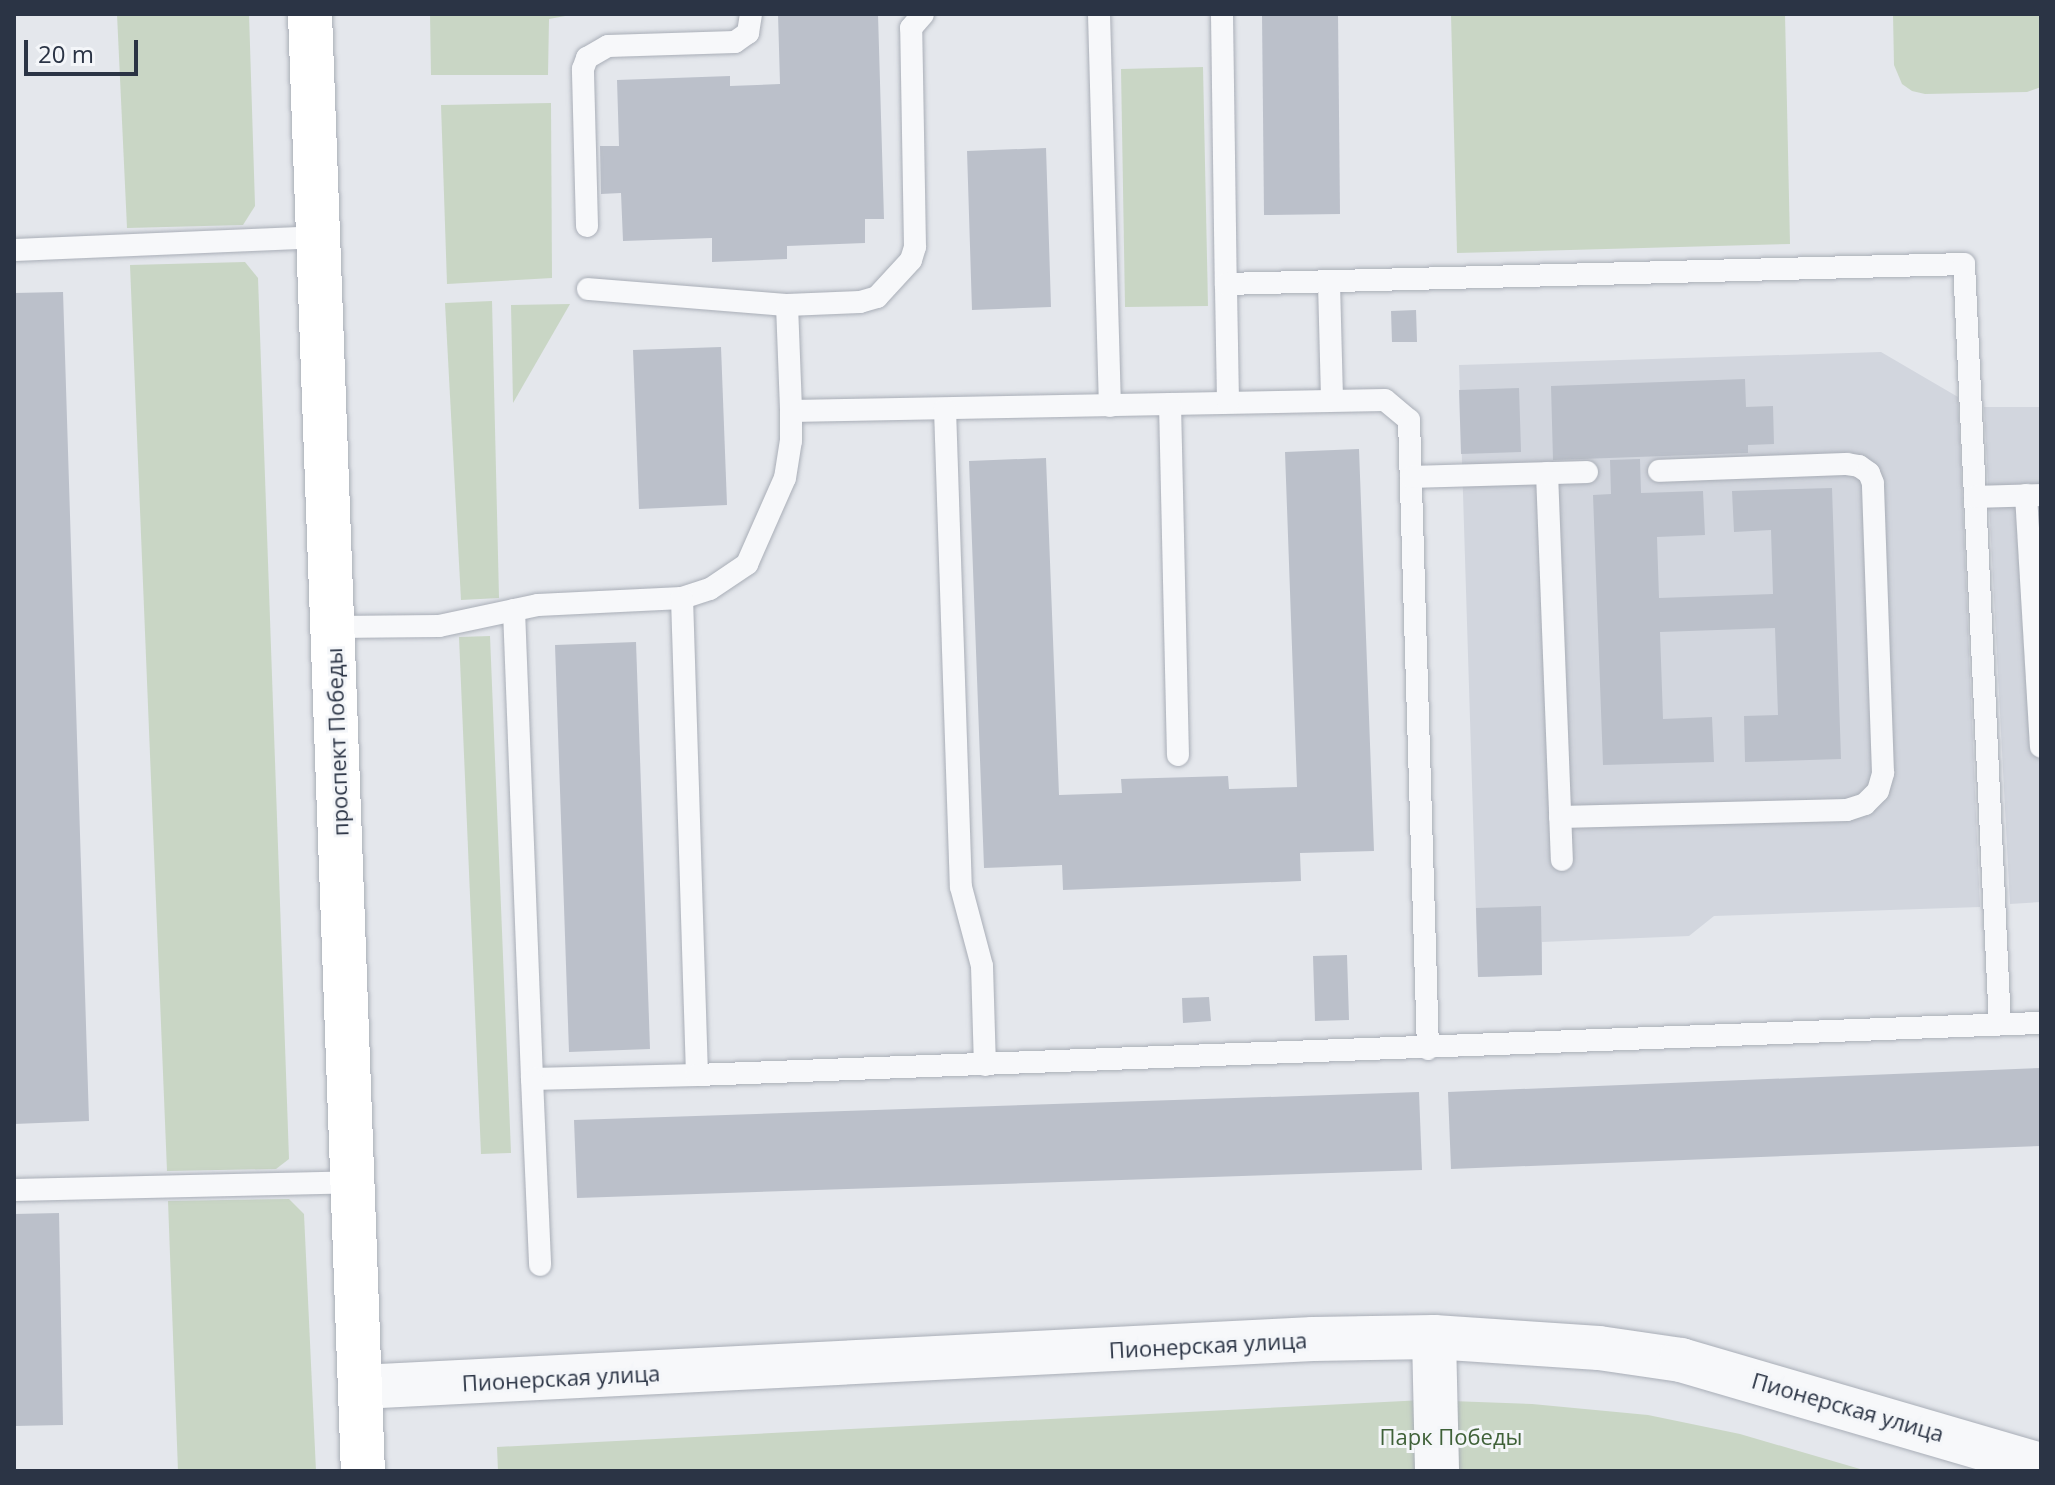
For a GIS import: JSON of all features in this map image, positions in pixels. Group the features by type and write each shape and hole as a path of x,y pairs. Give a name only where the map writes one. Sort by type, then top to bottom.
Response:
{"main road":[{"name":"проспект Победы","path":"310,14 363,1471"}],"street":[{"name":"Пионерская улица","path":"360,1387 1313,1339 1434,1337 1599,1348 1681,1360 2041,1465"},
{"path":"1434,1337 1437,1471"}],"lane":[{"path":"587,226 583,69 587,58 608,46 735,42 748,33 751,14"},
{"path":"588,289 787,305 860,302 877,297 911,260 915,247 911,28 923,14"},
{"path":"1099,14 1110,406"},
{"path":"1222,14 1228,402"},
{"path":"14,250 318,237"},
{"path":"1226,284 1329,283 1430,276 1964,264 2000,1024"},
{"path":"1329,283 1332,400"},
{"path":"333,627 439,626 555,603 682,598 710,589 747,564 770,518 785,478 791,441 787,305"},
{"path":"791,411 1385,400 1409,420 1428,1049"},
{"path":"1170,404 1178,755"},
{"path":"945,409 961,887 982,966 985,1065"},
{"path":"1560,817 1847,810 1865,804 1878,791 1881,782 1875,514 1873,483 1869,473 1859,466 1847,464 1659,471"},
{"path":"1411,477 1587,472"},
{"path":"1547,473 1562,860"},
{"path":"1975,497 2034,495 2041,747"},
{"path":"682,598 697,1075"},
{"path":"514,610 540,1265"},
{"path":"532,1079 1428,1049 2041,1023"},
{"path":"14,1190 354,1182"}],"shaded area":[{"path":"1881,352 1958,397 1980,907 1714,916 1689,936 1542,942 1542,975 1478,977 1459,365"},
{"path":"1984,407 2041,407 2041,902 2010,904"}],"green space":[{"path":"117,14 249,14 255,206 243,225 127,228"},
{"path":"430,14 576,14 549,19 548,75 431,75"},
{"path":"1451,14 1785,14 1790,244 1457,253"},
{"path":"1893,14 2041,14 2041,87 2027,92 1925,94 1912,91 1902,84 1894,65"},
{"path":"1203,67 1208,306 1125,307 1121,69"},
{"path":"551,103 552,278 447,284 441,105"},
{"path":"245,262 258,278 289,1159 276,1169 167,1171 130,265"},
{"path":"492,301 499,598 461,600 445,303"},
{"path":"570,304 513,403 511,305"},
{"path":"490,636 511,1153 481,1154 459,637"},
{"path":"289,1199 304,1214 316,1471 178,1471 168,1201"},
{"name":"Парк Победы","path":"1424,1400 1532,1404 1648,1415 1740,1434 1867,1471 498,1471 497,1447"}],"building":[{"path":"778,14 878,14 884,219 865,219 865,243 787,246 787,259 712,262 712,238 623,241 621,193 601,194 600,146 619,146 617,80 730,76 730,86 780,84"},
{"path":"1262,14 1338,14 1340,214 1264,215"},
{"path":"1046,148 1051,307 972,310 967,151"},
{"path":"63,292 89,1121 14,1124 14,293"},
{"path":"1416,310 1417,342 1392,342 1391,311"},
{"path":"721,347 727,505 639,509 633,350"},
{"path":"1745,379 1746,407 1773,406 1774,444 1748,445 1748,453 1553,460 1551,386"},
{"path":"1519,388 1521,452 1461,454 1459,390"},
{"path":"1359,449 1374,851 1300,853 1301,881 1063,890 1062,865 984,868 969,461 1046,458 1059,795 1122,793 1121,779 1228,776 1229,789 1297,787 1285,452"},
{"path":"1640,459 1641,493 1703,491 1705,535 1657,537 1659,598 1773,594 1771,530 1734,532 1732,491 1832,488 1841,759 1745,762 1744,716 1778,715 1775,628 1660,632 1663,719 1712,717 1714,762 1603,765 1593,495 1611,494 1610,460"},
{"path":"636,642 650,1049 569,1052 555,645"},
{"path":"1541,906 1542,975 1478,977 1476,908"},
{"path":"1347,955 1349,1020 1315,1021 1313,956"},
{"path":"1209,997 1211,1021 1183,1023 1182,998"},
{"path":"2041,1068 2041,1146 1451,1169 1448,1092"},
{"path":"1419,1092 1422,1170 577,1198 574,1120"},
{"path":"59,1213 63,1425 14,1426 14,1214"}]}
